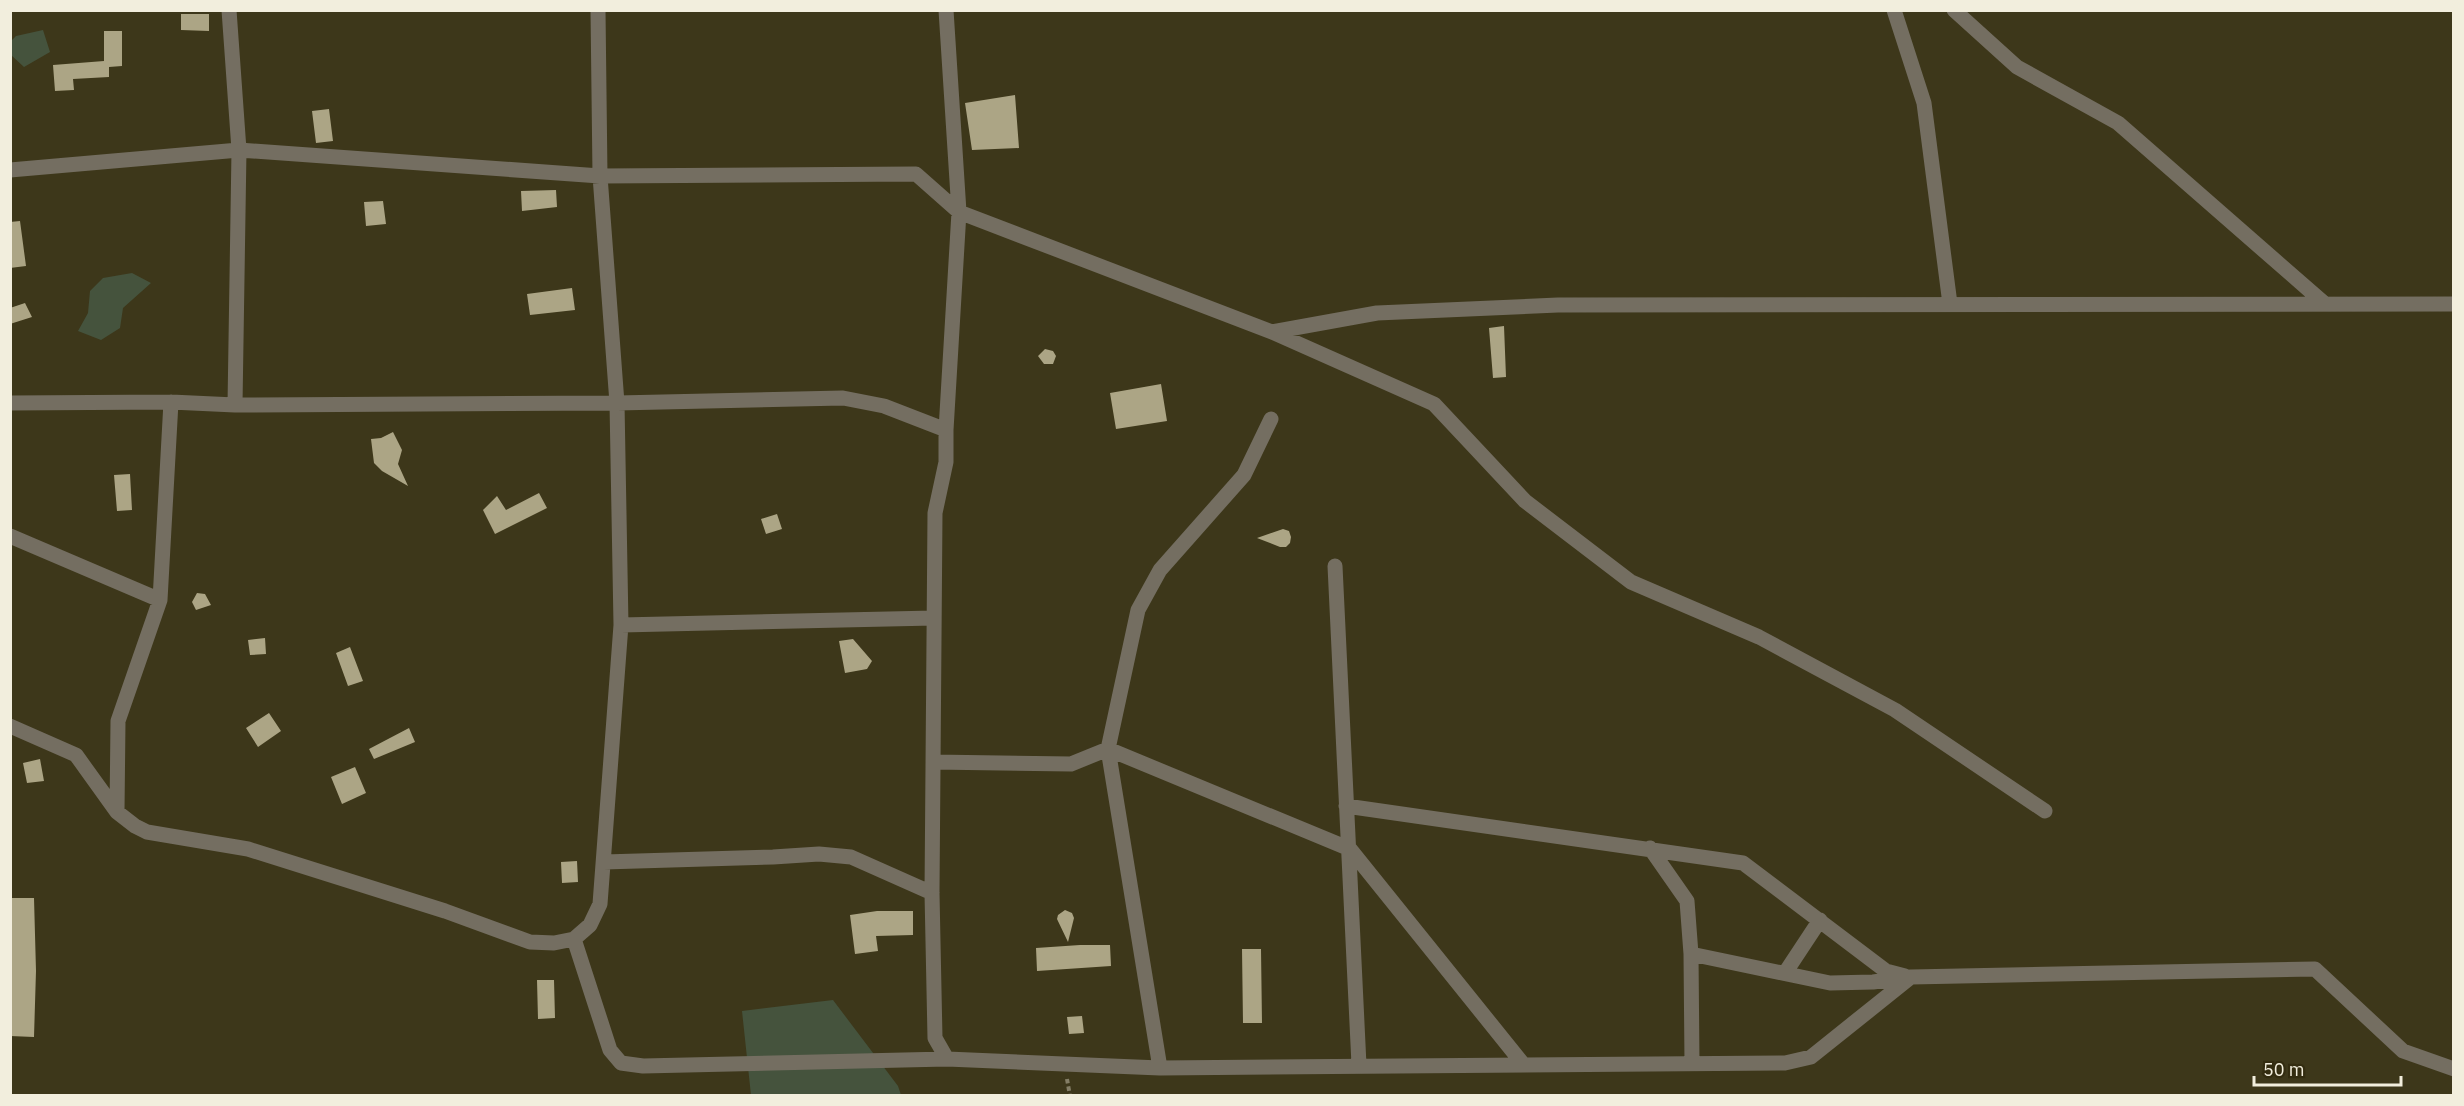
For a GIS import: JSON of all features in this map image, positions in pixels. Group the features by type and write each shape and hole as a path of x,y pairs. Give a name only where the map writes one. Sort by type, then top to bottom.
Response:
{"street":[{"path":"229,10 239,150 235,405"},
{"path":"10,726 76,755 117,812 147,832 248,849 445,911 530,942 554,943 574,939 590,925 600,904 621,626 617,403 600,176 598,10"},
{"path":"946,10 959,212 946,462 935,513 932,893 935,1038 946,1059"},
{"path":"1894,10 1924,103 1950,304"},
{"path":"1954,10 2017,67 2118,123 2325,304"},
{"path":"10,170 239,150 600,176 916,174 959,212 1272,332 1434,404 1525,501 1631,582 1759,637 1894,710 2044,811"},
{"path":"1272,332 1377,313 1547,306 2454,304"},
{"path":"10,403 171,402 235,405 617,403 843,398 884,406 946,430"},
{"path":"117,812 118,721 160,600 171,402"},
{"path":"1160,1068 1108,749 1138,609 1160,570 1244,474 1271,419"},
{"path":"10,536 160,600"},
{"path":"1335,566 1359,1065"},
{"path":"621,626 933,618"},
{"path":"933,762 1071,764 1108,749 1350,849 1523,1064"},
{"path":"1346,806 1743,862 1887,970 1911,977"},
{"path":"1650,848 1687,901 1691,954 1692,1063"},
{"path":"604,862 819,854 850,857 932,893"},
{"path":"1785,973 1820,920"},
{"path":"574,939 610,1050 621,1064 643,1066 946,1059 1160,1068 1785,1063 1812,1057 1911,977"},
{"path":"1691,954 1830,982 1873,982 1911,977 2315,969 2403,1051 2454,1069"}],"green space":[{"path":"43,30 50,52 24,67 11,55 11,41 16,36"},
{"path":"132,273 151,283 123,308 120,328 101,340 78,331 88,313 90,291 103,278"},
{"path":"833,1000 898,1086 901,1095 751,1095 742,1011"}],"building":[{"path":"181,14 209,14 209,31 181,30"},
{"path":"104,31 122,31 122,66 109,67 109,77 73,79 74,90 55,91 53,65 104,61"},
{"path":"1015,95 1019,148 972,150 965,103"},
{"path":"329,109 333,141 316,143 312,111"},
{"path":"556,190 557,207 522,211 521,191"},
{"path":"383,201 386,224 366,226 364,202"},
{"path":"20,221 26,266 10,268 10,222"},
{"path":"572,288 575,310 530,315 527,294"},
{"path":"25,303 32,317 10,324 10,308"},
{"path":"1504,326 1506,377 1493,378 1489,328"},
{"path":"1045,349 1053,351 1056,356 1053,364 1044,364 1038,356"},
{"path":"1161,384 1167,421 1116,429 1110,393"},
{"path":"393,432 402,450 398,464 408,486 382,471 374,463 371,439 381,438"},
{"path":"130,474 132,510 117,511 114,475"},
{"path":"539,493 547,508 495,534 483,510 497,496 506,510"},
{"path":"777,514 782,529 766,534 761,519"},
{"path":"1283,529 1289,531 1291,537 1286,547 1257,538"},
{"path":"197,593 205,594 211,605 196,610 192,602"},
{"path":"265,638 266,654 250,655 248,640"},
{"path":"853,639 872,661 867,669 845,673 839,641"},
{"path":"350,647 363,681 348,686 336,653"},
{"path":"269,713 281,731 258,747 246,728"},
{"path":"409,728 415,742 374,759 369,749"},
{"path":"40,759 44,781 27,783 23,763"},
{"path":"355,767 366,793 342,804 331,777"},
{"path":"577,861 578,882 562,883 561,862"},
{"path":"10,898 34,898 36,971 34,1037 10,1036"},
{"path":"1065,910 1072,913 1074,918 1068,942 1057,919 1058,915"},
{"path":"877,911 913,911 913,935 876,936 878,951 855,954 850,915"},
{"path":"1110,945 1111,966 1037,971 1036,948"},
{"path":"1242,949 1261,949 1262,1023 1243,1023"},
{"path":"537,980 554,980 555,1018 538,1019"},
{"path":"1082,1016 1084,1033 1069,1034 1067,1017"}]}
